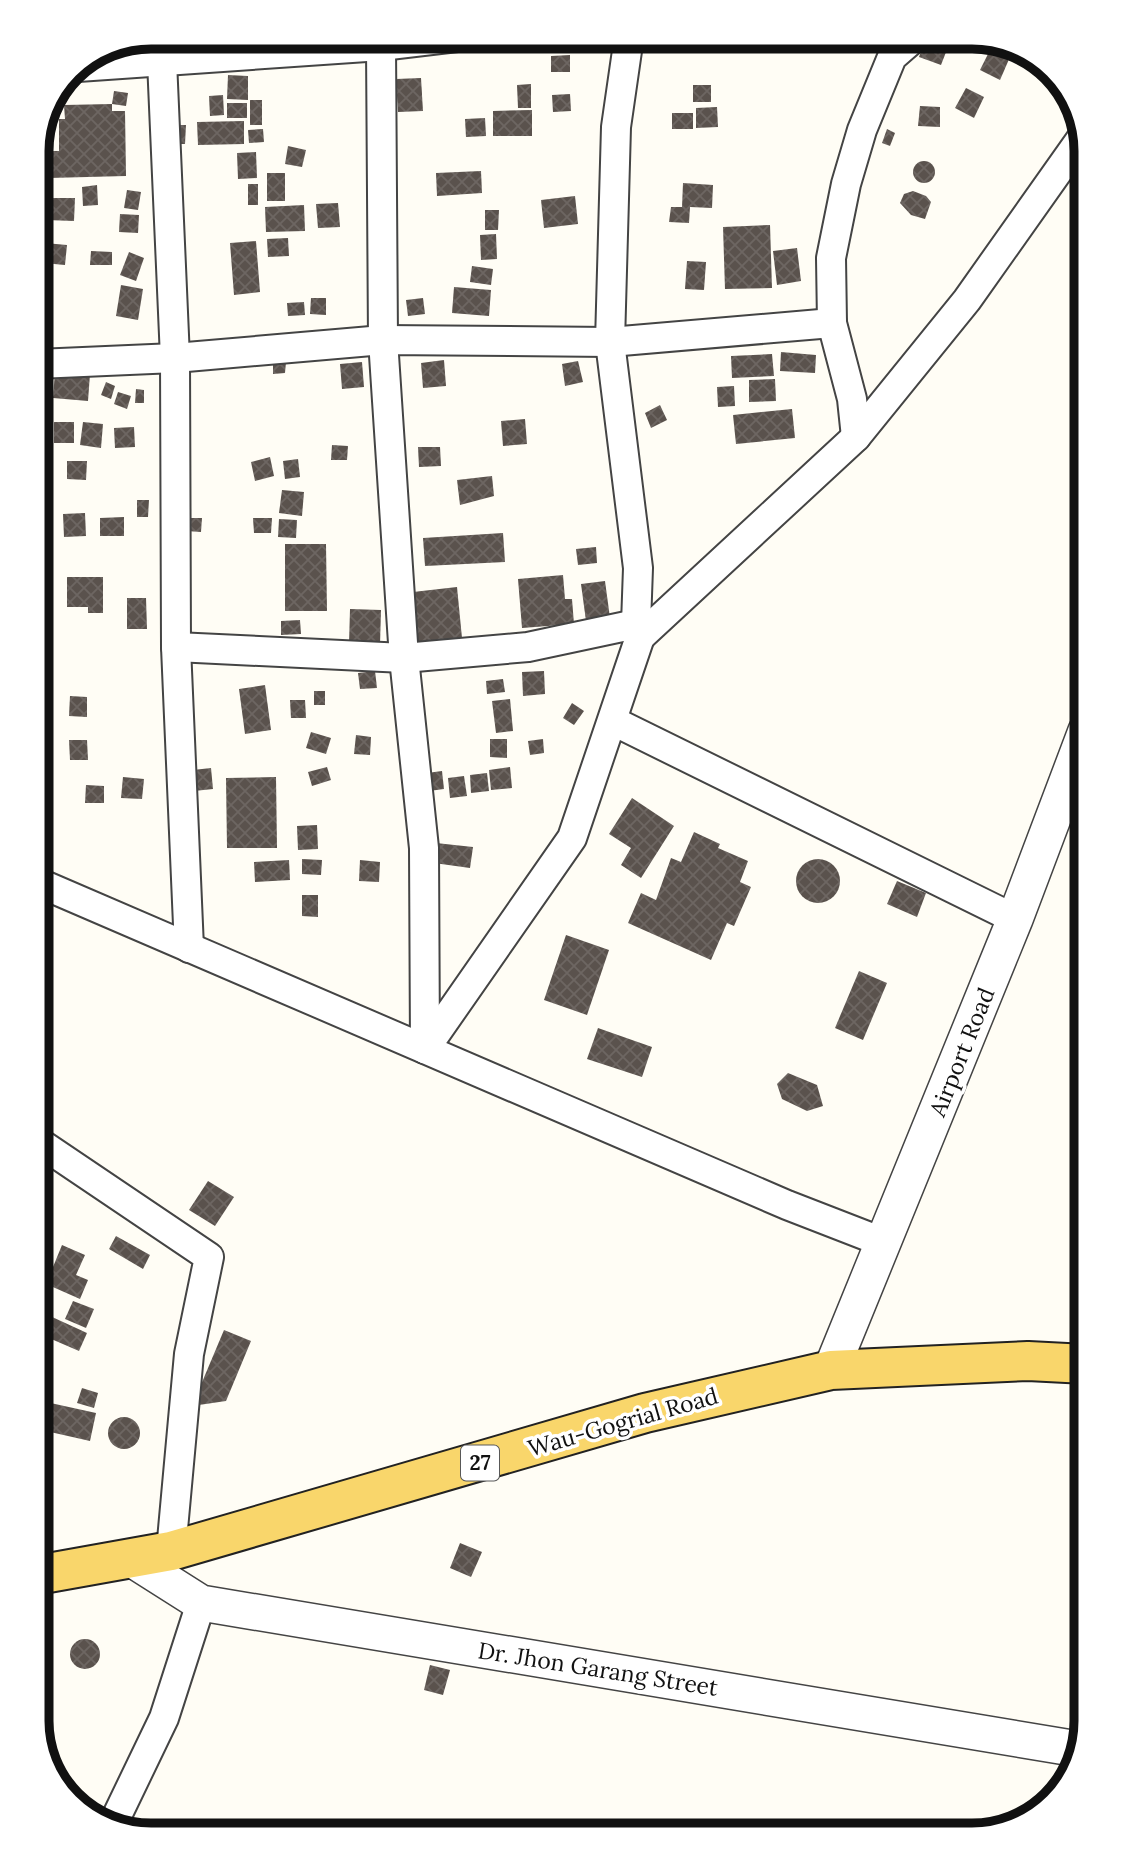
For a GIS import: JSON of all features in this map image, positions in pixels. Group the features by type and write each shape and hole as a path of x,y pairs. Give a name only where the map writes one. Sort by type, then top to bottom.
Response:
{"main road":[{"name":"Wau-Gogrial Road","path":"49,1573 171,1551 645,1413 831,1370 1028,1361 1074,1363"}],"street":[{"path":"96,66 275,49"},
{"path":"380,49 383,340 404,658 424,848 425,1049"},
{"path":"425,1049 572,838 612,721 638,630 638,568 610,342 616,127 627,49"},
{"path":"856,437 852,399 832,323 831,258 846,184 862,130 892,57 901,49"},
{"path":"162,61 175,358 176,647 189,947"},
{"path":"176,647 404,658 528,647 638,630 856,437 967,300 1074,149"},
{"path":"49,363 175,358 383,340 610,342 832,323"},
{"path":"612,721 1015,919"},
{"name":"Airport Road","path":"831,1370 1015,919 1074,763"},
{"path":"49,887 787,1205 885,1243"},
{"path":"49,1149 209,1257 189,1354 171,1551"},
{"name":"Dr. Jhon Garang Street","path":"130,1558 201,1603 1068,1754"},
{"path":"116,1817 163,1718 201,1603"}],"building":[{"path":"922,49 947,49 941,65 919,57"},
{"path":"990,51 1010,57 1000,80 980,70"},
{"path":"570,55 570,72 551,72 551,56"},
{"path":"228,75 248,76 248,100 227,99"},
{"path":"421,78 423,111 398,112 396,79"},
{"path":"531,84 531,108 518,108 517,85"},
{"path":"693,85 711,85 711,102 693,102"},
{"path":"966,88 984,97 974,118 955,108"},
{"path":"114,91 128,93 126,106 112,104"},
{"path":"570,94 571,111 553,112 552,95"},
{"path":"223,95 224,115 210,116 209,96"},
{"path":"250,100 262,100 262,125 250,125"},
{"path":"227,103 247,103 247,118 227,118"},
{"path":"112,104 112,111 125,111 126,176 49,178 49,151 59,151 59,119 65,119 64,105"},
{"path":"920,106 940,107 940,127 918,126"},
{"path":"717,107 718,127 696,128 696,108"},
{"path":"532,110 532,136 493,136 493,111"},
{"path":"672,113 693,113 693,129 672,129"},
{"path":"485,118 486,136 466,137 465,119"},
{"path":"244,121 244,144 198,145 197,122"},
{"path":"174,125 186,125 185,144 173,144"},
{"path":"263,129 264,142 249,143 248,130"},
{"path":"887,129 895,133 890,146 882,143"},
{"path":"288,146 306,150 302,167 285,164"},
{"path":"256,152 257,178 238,179 237,153"},
{"path":"924,161 934,168 935,172 928,182 924,183 914,176 913,172 920,162"},
{"path":"481,171 482,193 437,196 436,173"},
{"path":"267,173 285,173 285,201 267,201"},
{"path":"683,183 713,185 712,208 690,207 689,223 669,222 671,207 682,207"},
{"path":"248,184 258,184 258,205 248,205"},
{"path":"97,185 98,205 83,206 82,187"},
{"path":"127,190 141,192 138,210 124,208"},
{"path":"913,191 926,196 931,202 925,219 911,215 900,203 904,194"},
{"path":"575,196 578,224 544,228 541,200"},
{"path":"49,198 75,198 74,221 49,220"},
{"path":"338,203 340,227 318,228 316,204"},
{"path":"304,205 305,231 266,232 265,207"},
{"path":"485,210 499,210 498,230 485,230"},
{"path":"120,214 139,215 138,233 119,232"},
{"path":"770,225 772,288 725,289 723,227"},
{"path":"496,234 497,259 481,260 480,235"},
{"path":"288,238 289,256 268,257 267,239"},
{"path":"256,241 260,292 234,295 230,243"},
{"path":"49,243 67,245 65,265 49,264"},
{"path":"797,248 801,281 777,285 773,251"},
{"path":"91,251 112,252 112,265 90,265"},
{"path":"129,252 144,258 136,281 120,275"},
{"path":"687,261 706,262 704,290 685,289"},
{"path":"472,266 493,269 491,285 470,282"},
{"path":"121,285 143,289 138,320 116,316"},
{"path":"454,287 491,290 489,316 452,313"},
{"path":"311,298 326,298 326,315 310,314"},
{"path":"423,298 425,314 408,316 406,300"},
{"path":"304,302 305,315 288,316 287,303"},
{"path":"781,352 816,355 815,373 780,371"},
{"path":"772,354 774,376 732,378 731,356"},
{"path":"444,360 446,386 423,388 421,363"},
{"path":"578,361 583,382 565,386 562,364"},
{"path":"273,362 286,362 285,373 273,374"},
{"path":"362,362 364,387 342,389 340,364"},
{"path":"55,371 90,374 88,401 53,398"},
{"path":"775,379 776,401 749,402 749,380"},
{"path":"106,382 115,386 111,399 101,395"},
{"path":"734,386 735,406 718,407 717,387"},
{"path":"136,389 144,390 144,403 135,403"},
{"path":"118,392 131,396 127,409 114,404"},
{"path":"660,405 667,420 651,428 645,413"},
{"path":"792,409 795,438 736,444 733,415"},
{"path":"525,419 527,444 503,446 501,421"},
{"path":"54,422 74,422 74,443 54,443"},
{"path":"83,422 103,424 101,448 80,445"},
{"path":"134,427 135,447 115,448 114,428"},
{"path":"332,445 348,446 347,460 331,460"},
{"path":"418,447 440,447 441,466 419,467"},
{"path":"270,457 274,476 255,481 251,462"},
{"path":"298,459 300,477 285,479 283,461"},
{"path":"67,461 87,461 86,480 67,479"},
{"path":"492,476 494,496 460,505 457,480"},
{"path":"282,490 304,492 302,516 279,513"},
{"path":"137,500 149,500 148,517 137,517"},
{"path":"85,513 86,536 64,537 63,514"},
{"path":"124,517 124,536 100,536 100,518"},
{"path":"187,518 202,518 201,532 186,531"},
{"path":"253,518 272,518 271,533 254,533"},
{"path":"279,519 297,520 296,538 278,537"},
{"path":"503,533 505,562 425,566 423,538"},
{"path":"285,544 326,544 327,611 285,611"},
{"path":"596,547 597,563 578,565 576,549"},
{"path":"563,575 565,599 572,599 574,624 522,628 518,579"},
{"path":"67,577 103,577 103,613 88,613 88,607 67,607"},
{"path":"605,581 610,618 586,621 581,584"},
{"path":"457,587 462,638 418,643 413,592"},
{"path":"127,598 146,598 147,629 127,629"},
{"path":"350,609 381,610 380,645 349,644"},
{"path":"300,620 301,634 281,635 281,621"},
{"path":"375,671 377,688 360,689 358,673"},
{"path":"544,671 545,694 523,696 522,672"},
{"path":"503,679 505,692 487,694 486,681"},
{"path":"265,685 271,730 245,734 239,689"},
{"path":"314,691 325,691 325,705 314,705"},
{"path":"70,696 87,697 87,717 69,716"},
{"path":"510,699 513,731 496,733 492,701"},
{"path":"290,700 305,700 306,718 291,718"},
{"path":"572,703 584,711 574,725 563,718"},
{"path":"311,732 331,738 326,754 306,748"},
{"path":"356,735 371,737 370,755 354,754"},
{"path":"490,739 507,739 507,758 490,757"},
{"path":"543,739 544,753 530,755 528,741"},
{"path":"69,740 87,740 88,760 70,760"},
{"path":"327,767 331,780 312,786 308,772"},
{"path":"510,767 512,788 491,790 489,770"},
{"path":"211,768 213,789 194,791 193,770"},
{"path":"442,771 444,789 429,791 427,773"},
{"path":"487,773 489,791 471,793 470,775"},
{"path":"464,776 467,796 450,798 448,778"},
{"path":"123,777 144,779 142,799 121,798"},
{"path":"276,777 277,848 227,848 226,778"},
{"path":"86,785 104,786 104,803 85,803"},
{"path":"632,798 674,826 641,878 621,865 631,848 609,834"},
{"path":"317,825 318,849 298,850 297,826"},
{"path":"694,832 720,844 718,848 748,861 740,882 751,887 734,926 727,923 711,960 628,923 641,893 656,900 671,858 681,862"},
{"path":"436,843 473,847 470,868 434,863"},
{"path":"302,859 322,860 321,875 302,874"},
{"path":"818,859 834,865 840,881 834,897 818,903 802,897 796,881 802,865"},
{"path":"289,860 290,880 255,882 254,862"},
{"path":"360,860 380,862 379,882 359,881"},
{"path":"897,881 926,893 917,917 887,904"},
{"path":"302,895 318,895 318,917 302,916"},
{"path":"566,935 609,950 587,1015 544,1000"},
{"path":"859,971 887,983 863,1040 835,1028"},
{"path":"598,1028 652,1047 642,1077 587,1059"},
{"path":"788,1073 817,1085 823,1106 807,1111 782,1099 777,1084"},
{"path":"208,1181 234,1197 215,1226 189,1210"},
{"path":"116,1236 150,1255 143,1269 109,1249"},
{"path":"62,1245 85,1255 76,1275 88,1280 80,1299 49,1285 49,1277"},
{"path":"73,1301 94,1309 86,1328 65,1319"},
{"path":"50,1316 87,1333 79,1351 49,1338"},
{"path":"224,1330 251,1341 226,1401 192,1406"},
{"path":"82,1388 98,1393 94,1408 77,1403"},
{"path":"49,1403 96,1413 90,1441 49,1432"},
{"path":"124,1417 135,1422 140,1433 135,1444 124,1449 113,1444 108,1433 113,1422"},
{"path":"460,1543 482,1552 471,1577 450,1568"},
{"path":"85,1639 96,1643 100,1654 96,1665 85,1669 74,1665 70,1654 74,1643"},
{"path":"430,1665 450,1670 443,1695 424,1690"}]}
